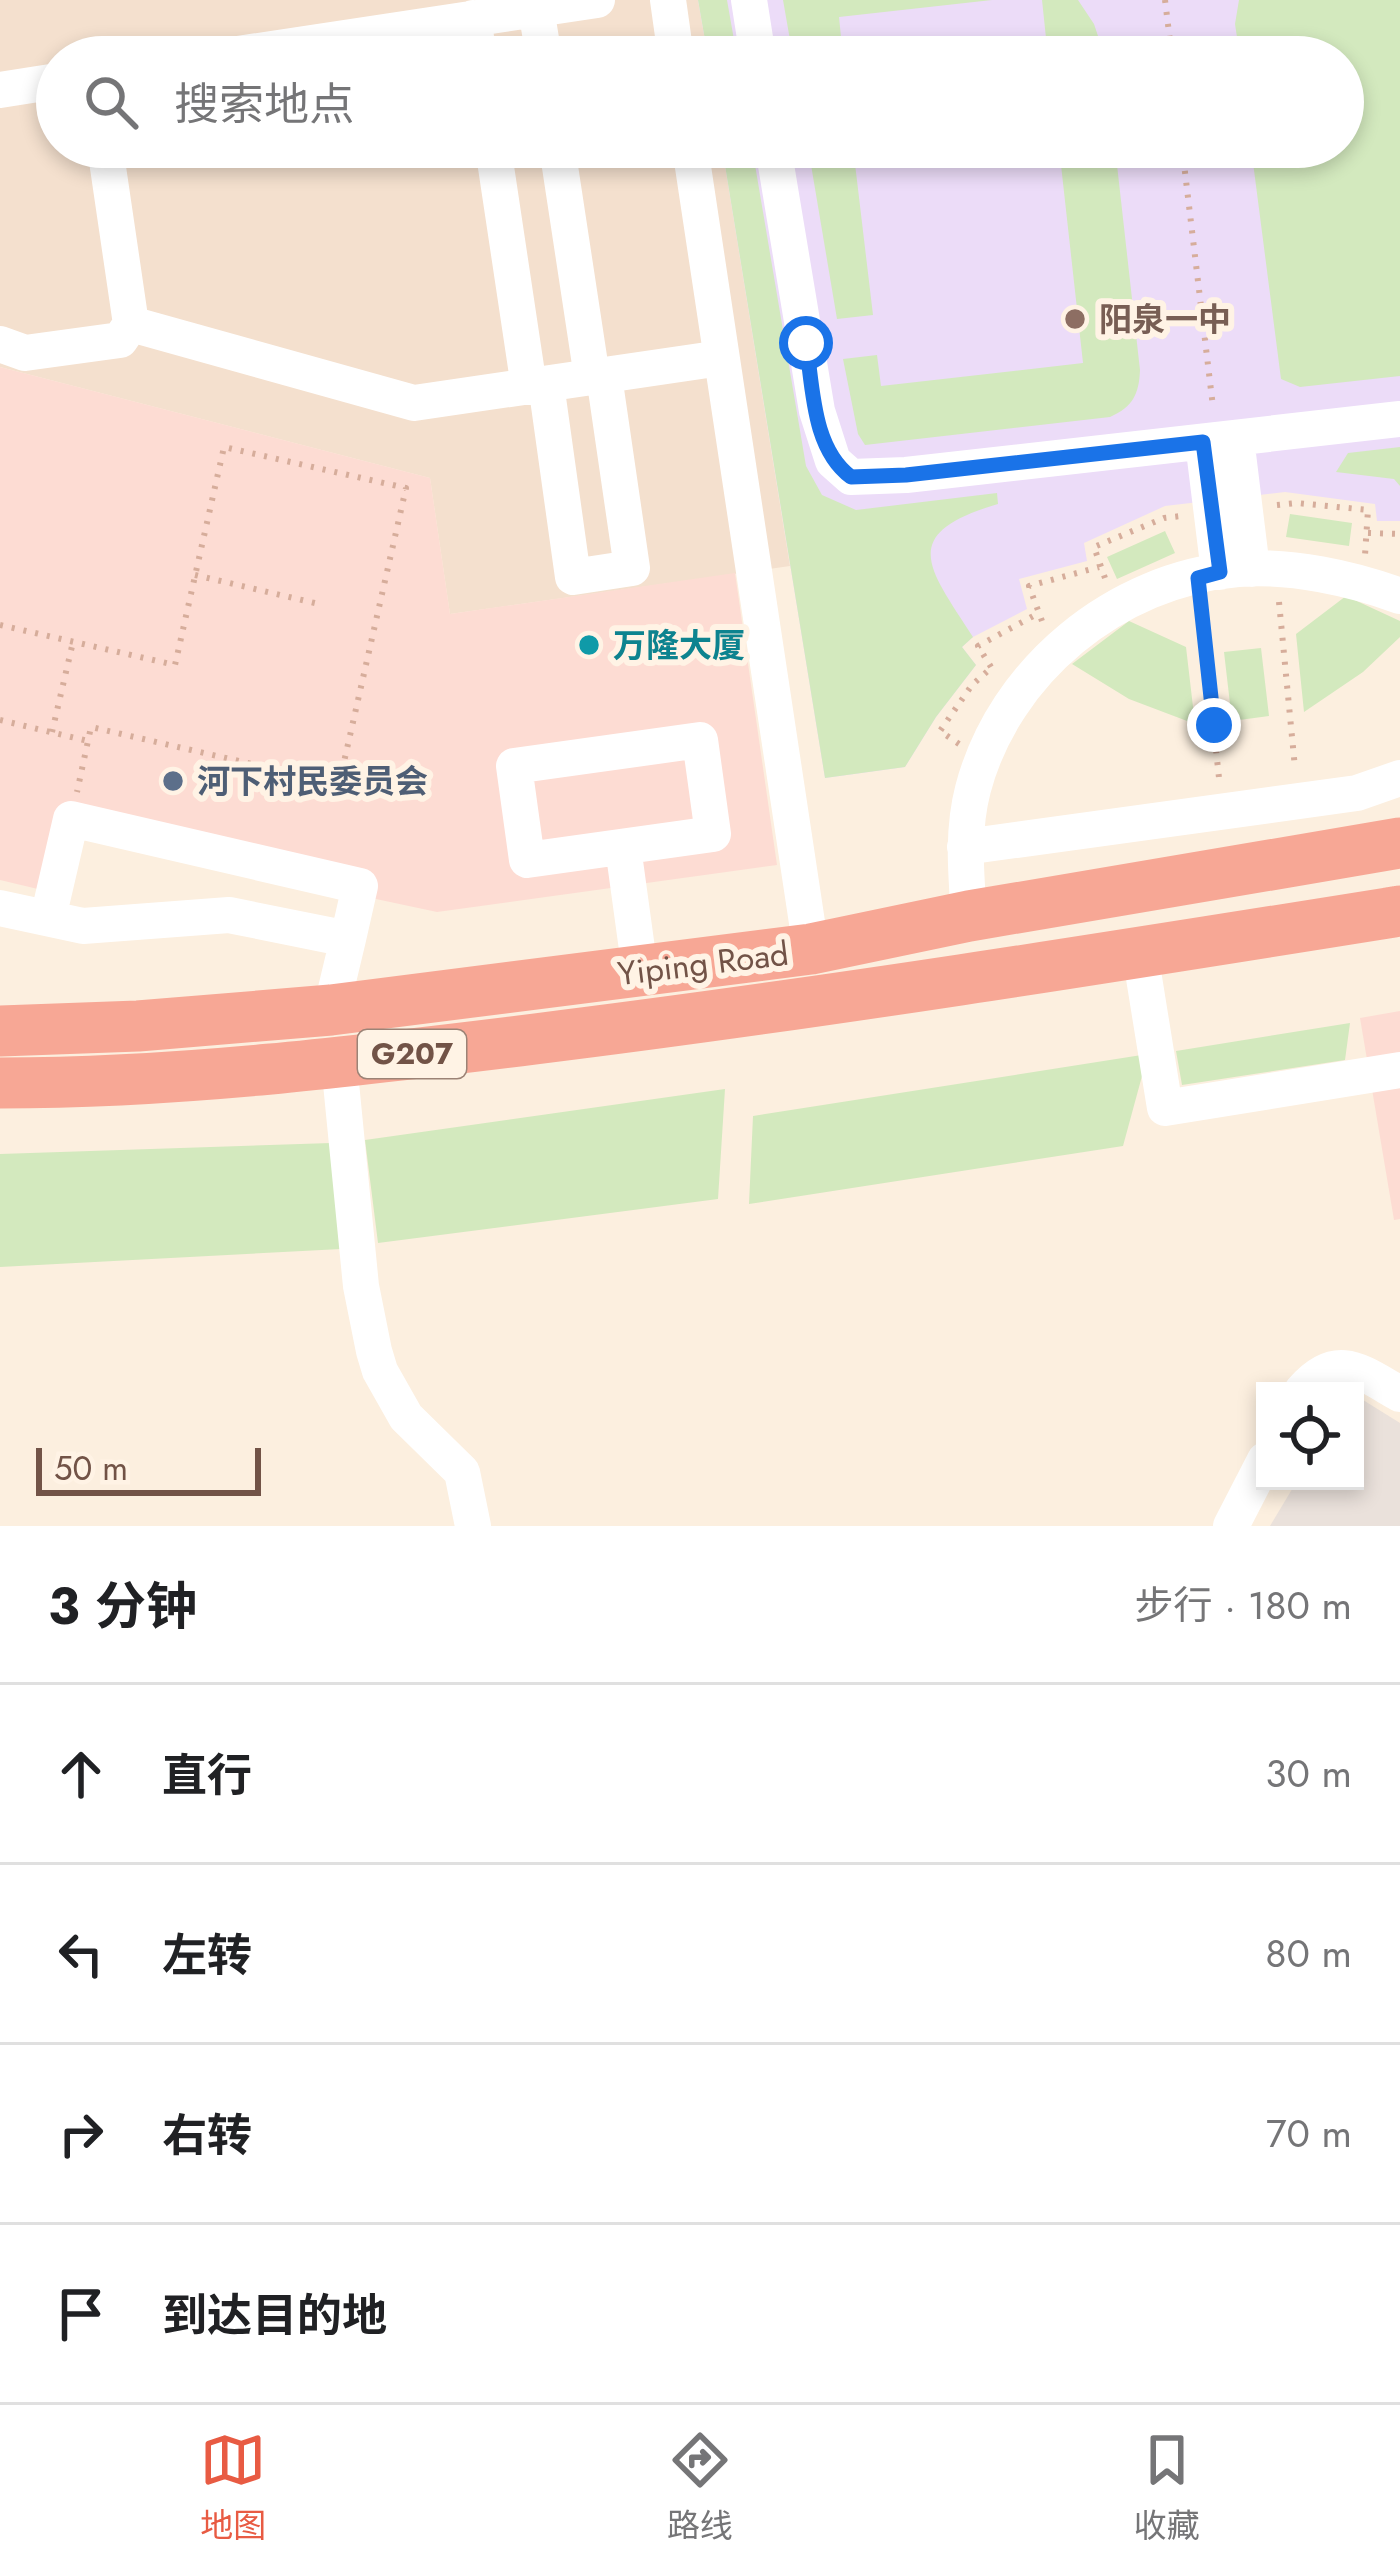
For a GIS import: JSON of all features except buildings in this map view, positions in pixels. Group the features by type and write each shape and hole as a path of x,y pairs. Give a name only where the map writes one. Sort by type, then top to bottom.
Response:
{"highway":[{"name":"Yiping Road","path":"0,1031 331,1010 811,949 969,916 1400,843"},
{"name":"Yiping Road","path":"0,1084 135,1081 339,1063 822,1003 1400,911"}],"street":[{"path":"355,36 597,0"},
{"path":"668,0 673,36"},
{"path":"749,0 755,36"},
{"path":"536,9 540,36"},
{"path":"473,18 476,36"},
{"path":"0,90 36,84"},
{"path":"0,344 25,353 120,340 131,324 107,168"},
{"path":"497,168 573,577 632,568 561,168"},
{"path":"693,168 811,949"},
{"path":"776,168 817,411 833,461 851,477 886,477 1400,419"},
{"path":"131,324 414,403 722,358"},
{"path":"1219,440 1223,573"},
{"path":"969,916 964,847 973,787 1004,681 1146,594 1223,573 1345,580 1400,596"},
{"path":"700,740 713,834 622,847 527,860 514,766 700,740"},
{"path":"964,847 1358,794 1400,778"},
{"path":"48,918 71,819 360,886 331,1010"},
{"path":"622,847 640,971"},
{"path":"0,908 83,926 230,915 348,939"},
{"path":"1140,952 1165,1108 1400,1070"},
{"path":"339,1063 361,1286 374,1351 406,1417 462,1472 473,1526"},
{"path":"1310,1382 1317,1374 1340,1366 1400,1394"},
{"path":"1231,1526 1256,1477"}],"path":[{"path":"1165,0 1169,36"},
{"path":"1185,168 1219,440"},
{"path":"0,625 175,665 224,447 406,488 339,784 92,727 71,819"},
{"path":"1368,533 1400,534"},
{"path":"1060,646 1037,614 1029,586 1099,567"},
{"path":"1223,573 1223,812"},
{"path":"195,575 319,604"},
{"path":"983,760 940,731 972,685 1004,681 978,646 1037,614"},
{"path":"1282,640 1299,801"},
{"path":"52,732 73,642"},
{"path":"0,720 88,741"}],"shaded area":[{"path":"0,0 698,0 704,36 36,36 36,168 725,168 790,566 450,614 430,478 0,367"},
{"name":"阳泉一中","path":"698,0 1400,0 1400,521 1377,521 1375,504 1285,492 1165,506 1084,543 1087,561 1019,579 1027,609 962,647 976,665 905,767 825,778 725,168 1364,168 1364,36 704,36"},
{"path":"0,367 430,478 450,614 735,573 777,865 437,912 56,831 42,890 0,880"},
{"path":"1400,1011 1400,1219 1394,1220 1360,1018"},
{"path":"1364,1401 1400,1423 1400,1526 1270,1526 1292,1490 1364,1490"}],"green space":[{"path":"698,0 727,0 733,36 704,36"},
{"path":"783,0 992,0 839,17 841,36 789,36"},
{"path":"1042,0 1078,0 1098,36 1046,36"},
{"path":"1239,0 1400,0 1400,376 1300,387 1281,379 1254,168 1364,168 1364,36 1237,36"},
{"path":"725,168 756,168 806,466 822,495 856,510 997,493 998,504 945,528 934,541 931,556 944,591 973,637 962,647 976,665 905,767 825,778"},
{"path":"812,168 856,168 873,315 837,319"},
{"path":"1061,168 1117,168 1140,370 1133,399 1124,409 1110,417 865,445 858,434 843,359 877,355 881,386 1083,363"},
{"path":"1400,447 1400,486 1394,479 1336,472 1348,453"},
{"path":"1290,514 1352,523 1349,546 1286,537"},
{"path":"1165,531 1175,553 1117,579 1107,557"},
{"path":"1346,596 1400,621 1400,637 1363,672 1304,712 1296,634"},
{"path":"1129,621 1186,647 1195,724 1129,699 1072,664"},
{"path":"1261,648 1269,716 1232,721 1224,652"},
{"path":"1350,1023 1345,1060 1182,1085 1176,1051"},
{"path":"1148,1054 1123,1146 749,1204 753,1116"},
{"path":"725,1089 718,1199 378,1243 365,1140"},
{"path":"331,1143 341,1249 0,1267 0,1154"}],"place":[{"name":"阳泉一中","path":"1075,319"},
{"name":"万隆大厦","path":"589,645"},
{"name":"河下村民委员会","path":"173,781"}],"route":[{"path":"806,343 824,438 833,461 851,477 1203,442 1220,572 1198,578 1214,725"}]}
